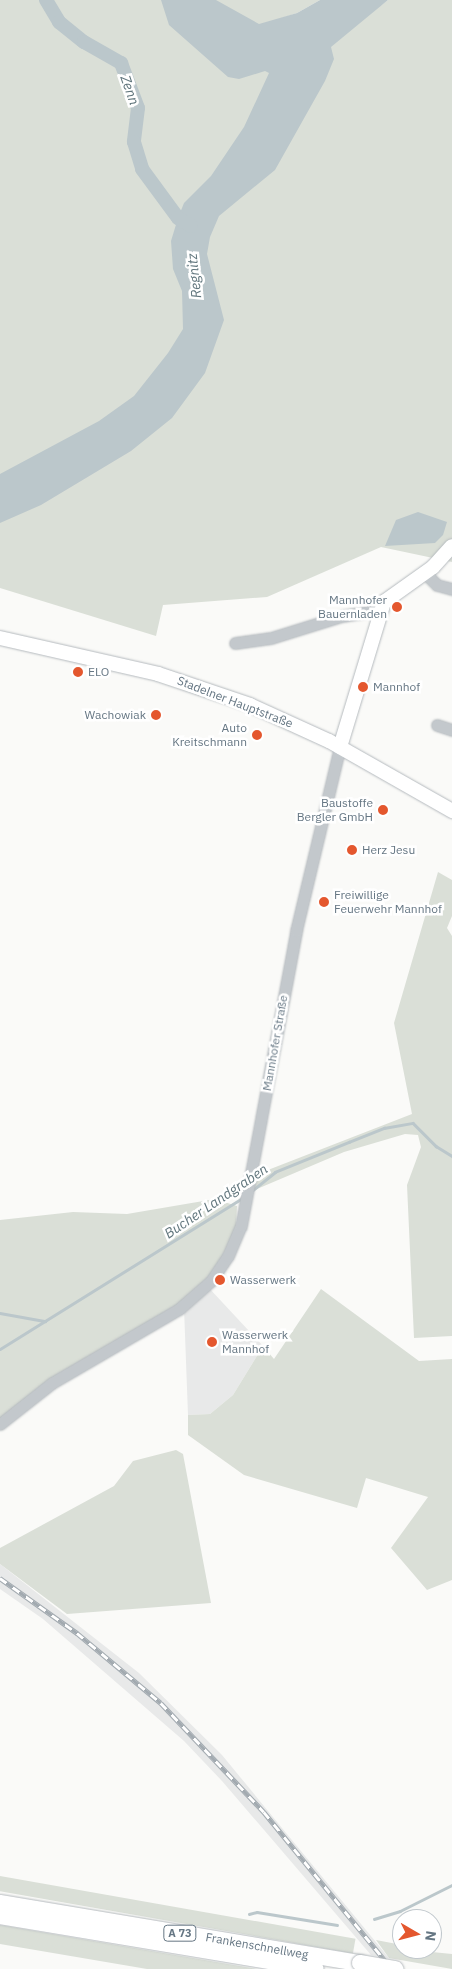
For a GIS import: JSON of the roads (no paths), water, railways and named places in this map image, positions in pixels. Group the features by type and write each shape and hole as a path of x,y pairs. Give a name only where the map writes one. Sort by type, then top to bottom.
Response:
{"highway":[{"name":"Frankenschnellweg","path":"0,1903 395,1969"},
{"name":"Frankenschnellweg","path":"0,1916 316,1969"}],"main road":[{"name":"Mannhofer Straße","path":"340,747 380,610 389,596 425,573 452,546"},
{"name":"Stadelner Hauptstraße","path":"0,638 133,668 203,688 288,721 340,747 452,811"}],"street":[{"path":"425,573 437,585 452,589"},
{"path":"235,643 271,638 342,616 380,610"},
{"path":"436,725 452,730"},
{"name":"Mannhofer Straße","path":"0,1424 52,1383 194,1298 211,1281 228,1256 244,1210 296,931 340,747"}],"water":[{"name":"Regnitz","path":"161,0 216,0 259,24 297,13 320,0 388,0 331,47 334,59 325,81 275,170 219,216 210,237 207,254 224,320 205,373 172,418 131,451 41,505 0,523 0,474 99,421 134,396 168,353 183,329 182,291 173,269 171,241 178,218 184,203 211,176 244,127 269,73 265,71 239,79 228,77 169,25"},
{"path":"418,512 447,522 443,535 435,543 385,546 396,520"}],"waterway":[{"name":"Zenn","path":"46,0 59,22 84,42 121,63 138,108 134,142 142,169 178,218 191,226"},
{"name":"Bucher Landgraben","path":"253,1190 275,1172 384,1128 413,1123 436,1146 452,1156"},
{"name":"Bucher Landgraben","path":"0,1349 243,1198"},
{"path":"0,1313 45,1321"},
{"path":"374,1919 400,1911 452,1885"},
{"path":"249,1914 257,1912 337,1925"}],"railway":[{"path":"0,1578 77,1633 161,1703 264,1812 392,1969"}],"place":[{"name":"Mannhofer Bauernladen","path":"397,607"},
{"name":"ELO","path":"78,672"},
{"name":"Mannhof","path":"363,687"},
{"name":"Wachowiak","path":"156,715"},
{"name":"Auto Kreitschmann","path":"257,735"},
{"name":"Baustoffe Bergler GmbH","path":"383,810"},
{"name":"Herz Jesu","path":"352,850"},
{"name":"Freiwillige Feuerwehr Mannhof","path":"324,902"},
{"name":"Wasserwerk","path":"220,1280"},
{"name":"Wasserwerk Mannhof","path":"212,1342"}]}
